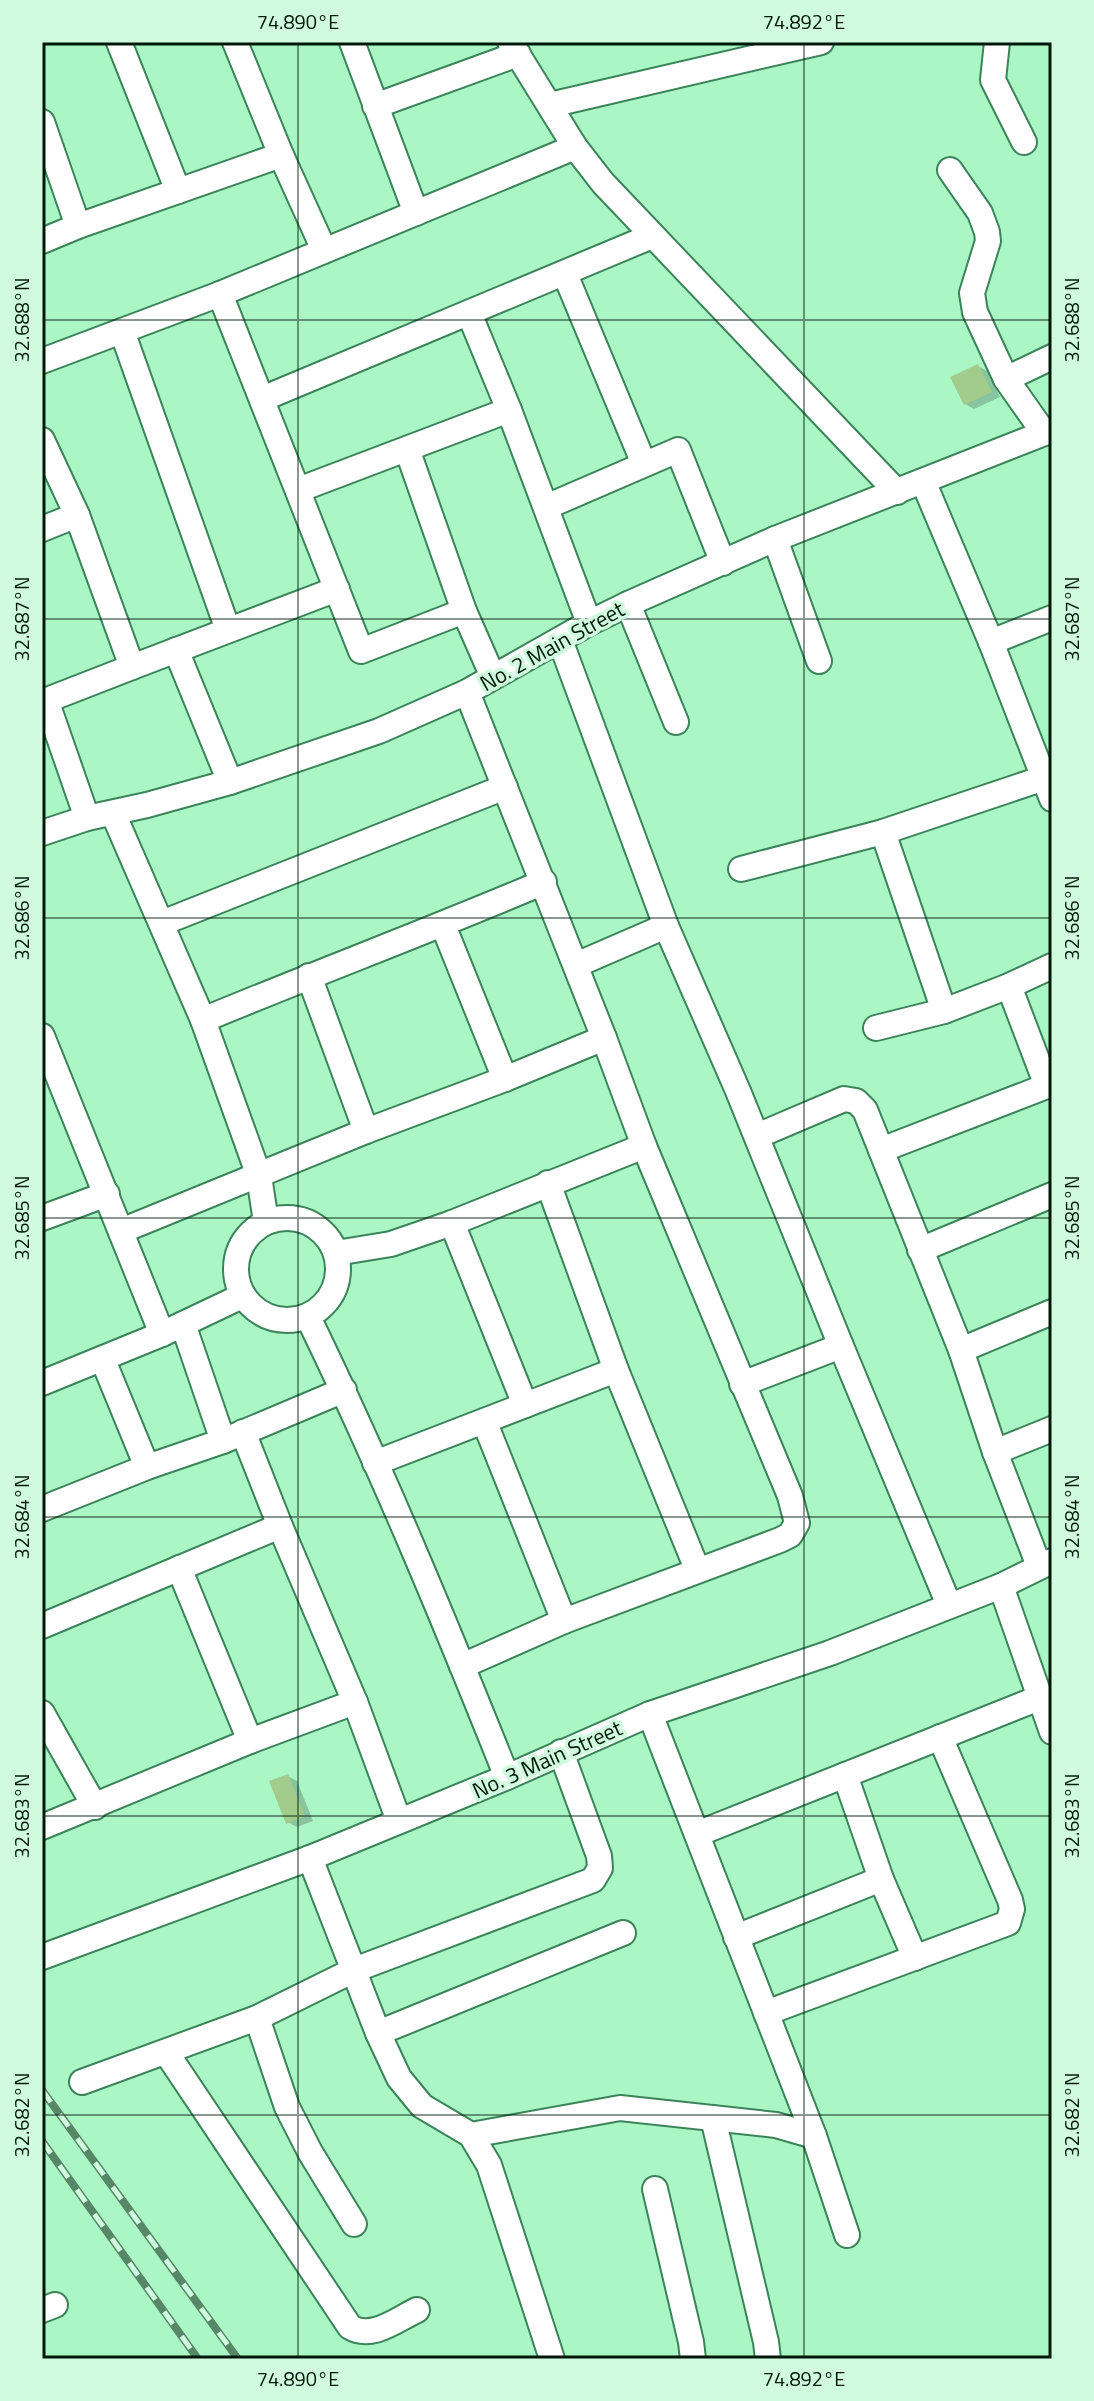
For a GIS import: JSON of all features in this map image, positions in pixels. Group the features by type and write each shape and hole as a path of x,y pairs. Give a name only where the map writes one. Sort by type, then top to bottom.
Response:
{"street":[{"path":"119,42 178,191"},
{"path":"235,42 324,250"},
{"path":"352,42 416,213"},
{"path":"550,105 821,42"},
{"path":"997,42 992,74 994,86 1024,142"},
{"path":"375,106 514,48 575,147 603,183 897,492"},
{"path":"42,122 78,226"},
{"path":"42,361 220,294 575,147"},
{"path":"42,241 281,155"},
{"path":"950,170 986,224 988,241 973,283 975,312 1006,379 1048,432"},
{"path":"262,399 652,236"},
{"path":"565,274 644,464"},
{"path":"220,294 361,651 464,611"},
{"path":"469,313 589,623"},
{"path":"122,331 228,630"},
{"path":"1006,379 1052,357"},
{"path":"298,490 509,410"},
{"name":"No. 2 Main Street","path":"42,833 87,818 230,782 379,731 467,692 628,604 775,539 1048,432"},
{"path":"42,440 77,515 132,667"},
{"path":"407,449 464,611 493,677"},
{"path":"546,507 678,450 723,563"},
{"path":"741,869 1048,788 923,481"},
{"path":"42,529 77,515"},
{"path":"775,539 819,661"},
{"path":"87,818 44,701 337,589"},
{"path":"628,604 676,722"},
{"path":"991,642 1052,618"},
{"path":"560,640 666,926 757,1136 949,1605"},
{"path":"176,650 230,782"},
{"path":"462,1666 564,1621 780,1540 790,1535 797,1523 790,1496 644,1146 544,882 467,692"},
{"path":"162,923 505,787"},
{"path":"113,813 203,1020 259,1176 266,1222"},
{"path":"883,832 944,1011"},
{"path":"203,1020 544,882"},
{"path":"443,925 505,1079"},
{"path":"576,965 666,926"},
{"path":"876,1028 944,1011 1052,966"},
{"path":"309,976 366,1131"},
{"path":"881,1150 1050,1085 1009,986"},
{"path":"42,1036 121,1231 280,1526 355,1702 399,1821"},
{"path":"121,1231 604,1038"},
{"path":"757,1136 844,1099 856,1101 865,1110 961,1350 995,1452 1046,1564"},
{"path":"336,1253 391,1244 452,1223 644,1146"},
{"path":"548,1183 616,1370 697,1569"},
{"path":"42,1218 107,1194"},
{"path":"920,1250 1052,1195"},
{"path":"294,1218 320,1230 336,1253 337,1283 320,1308 308,1317 293,1321 264,1316 242,1296 235,1268 244,1240 266,1222 294,1218"},
{"path":"452,1223 525,1405"},
{"path":"42,1383 103,1360 242,1296"},
{"path":"961,1350 1052,1312"},
{"path":"308,1317 344,1390 507,1777"},
{"path":"742,1384 841,1346"},
{"path":"103,1360 147,1467"},
{"path":"375,1463 616,1370"},
{"path":"42,1509 344,1390"},
{"path":"485,1423 564,1621"},
{"path":"995,1452 1052,1429"},
{"path":"42,1626 280,1526"},
{"name":"No. 3 Main Street","path":"42,1957 310,1858 650,1714 830,1653 1001,1586 1046,1564"},
{"path":"179,1568 250,1741"},
{"path":"1001,1586 1052,1732"},
{"path":"697,1834 1039,1698"},
{"path":"42,1827 250,1741 355,1702"},
{"path":"42,1713 95,1807"},
{"path":"650,1714 814,2136 847,2235"},
{"path":"766,2013 1008,1923 1012,1916 1010,1900 940,1737"},
{"path":"82,2082 257,2018 354,1970 593,1880 600,1868 599,1856 561,1752"},
{"path":"845,1775 881,1879 915,1958"},
{"path":"310,1858 378,2033 399,2078 422,2106 471,2135 489,2165 552,2359"},
{"path":"736,1937 881,1879"},
{"path":"378,2033 623,1933"},
{"path":"257,2018 287,2107 310,2152 354,2224"},
{"path":"166,2052 350,2327 368,2333 417,2310"},
{"path":"471,2135 620,2108 776,2125 814,2136"},
{"path":"713,2118 768,2359"},
{"path":"655,2189 693,2359"}],"building":[{"path":"978,364 992,392 964,405 950,377"},
{"path":"288,1774 305,1816 286,1824 269,1781"}],"railway":[{"path":"42,2090 238,2359"},
{"path":"42,2141 198,2359"}]}
